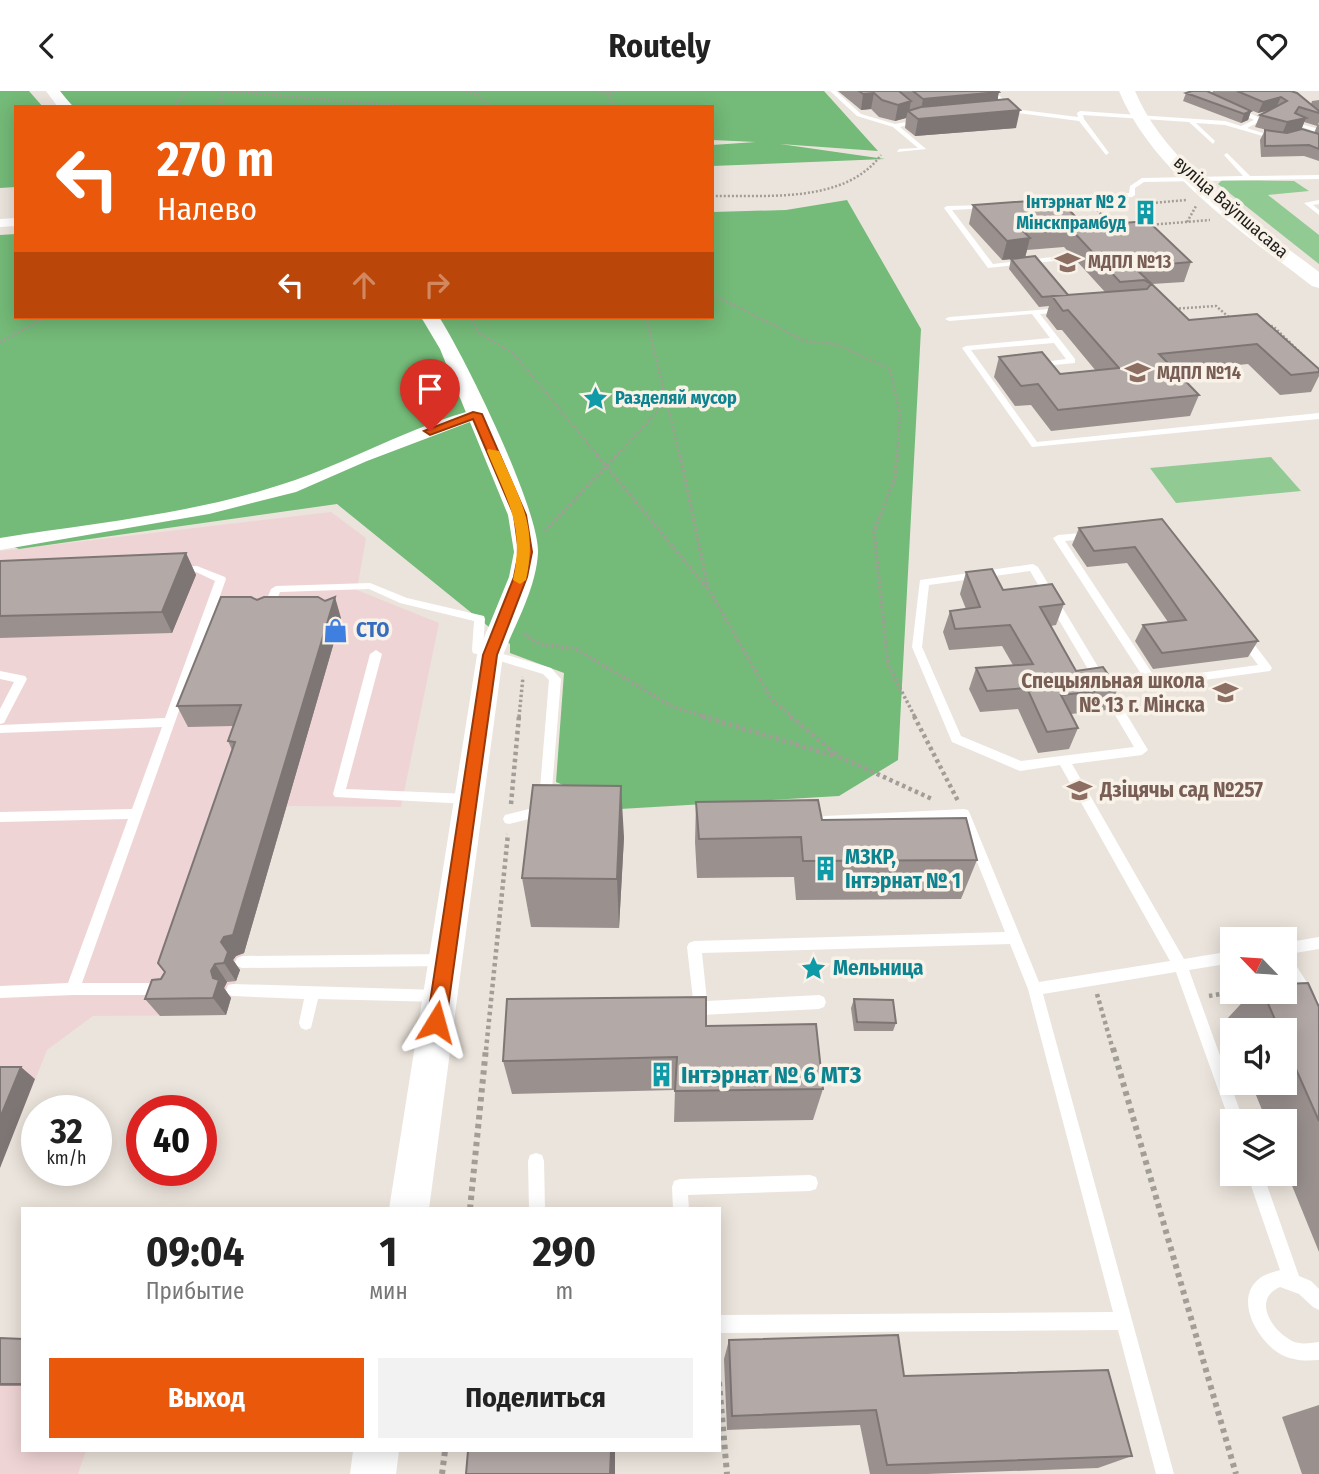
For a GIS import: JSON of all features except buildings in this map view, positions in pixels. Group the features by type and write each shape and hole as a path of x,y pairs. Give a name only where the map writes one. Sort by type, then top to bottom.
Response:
{"main road":[{"name":"вуліца Ваўпшасава","path":"1127,91 1136,115 1192,177 1319,282"}],"street":[{"path":"52,91 64,105"},
{"path":"409,1207 490,655 521,577 526,552 520,515 450,349 431,319"},
{"path":"0,544 209,509 290,488 361,457 477,414"},
{"path":"373,1474 376,1452"}],"lane":[{"path":"833,91 859,115 895,126 923,149 899,151"},
{"path":"992,91 1012,111"},
{"path":"1227,105 1257,118"},
{"path":"1000,113 1012,111 1081,120"},
{"path":"910,113 918,120"},
{"path":"1105,153 1081,120 1080,113 1190,120 1241,128 1274,138 1288,139 1318,130"},
{"path":"1241,128 1267,115"},
{"path":"895,126 931,119"},
{"path":"1190,120 1213,142"},
{"path":"1295,123 1318,130"},
{"path":"1300,136 1310,139"},
{"path":"1227,155 1247,177"},
{"path":"1037,203 1132,195 1132,187 1142,180 1192,177 1319,177"},
{"path":"1302,177 1311,183"},
{"path":"1319,202 1307,203 1319,213"},
{"path":"998,205 947,208 991,266 1061,258"},
{"path":"949,319 1073,309"},
{"path":"1032,365 1072,361 1034,312"},
{"path":"1056,340 966,348 1035,445 1319,416"},
{"path":"1162,529 1266,668 1153,683 1058,538 1162,529"},
{"path":"1032,567 1142,750 1064,761 1020,766 956,739 917,647 924,582 1032,567"},
{"path":"73,989 221,579 197,569 158,570"},
{"path":"265,615 276,589 338,591 370,586 404,601 480,619 477,650 547,671 555,679 545,802 537,812 509,819"},
{"path":"376,654 339,794 469,799"},
{"path":"0,675 21,679 0,720"},
{"path":"0,729 169,722"},
{"path":"1064,761 1180,965 1231,1109"},
{"path":"0,817 136,814"},
{"path":"816,821 964,814 1035,989 1165,1474"},
{"path":"819,1002 701,1008 694,947 1014,938"},
{"path":"1297,947 1319,943"},
{"path":"1035,989 1220,959"},
{"path":"242,962 446,960"},
{"path":"1297,979 1319,1015"},
{"path":"0,992 169,989"},
{"path":"233,990 440,996"},
{"path":"306,1023 312,993"},
{"path":"536,1161 537,1207"},
{"path":"681,1207 680,1187 810,1183"},
{"path":"1259,1186 1292,1280"},
{"path":"1319,1301 1305,1287 1292,1280 1280,1278 1262,1286 1257,1294 1259,1318 1266,1330 1287,1350 1299,1354 1319,1352"},
{"path":"721,1324 1123,1321"}],"path":[{"path":"175,105 187,91"},
{"path":"224,91 390,105"},
{"path":"466,91 478,95 489,105"},
{"path":"597,91 608,94 616,91"},
{"path":"608,94 613,105"},
{"path":"714,196 788,194 857,181 876,167 881,155"},
{"path":"1135,204 1190,200"},
{"path":"1107,206 1094,207 1114,227"},
{"path":"1186,222 1197,206"},
{"path":"1138,225 1214,220"},
{"path":"714,294 805,341 835,344 890,369 900,414 895,478 874,531 888,665 964,814"},
{"path":"1172,318 1164,309 1216,306 1233,321"},
{"path":"0,342 43,319"},
{"path":"471,319 480,334 514,354 708,588 772,700 838,756"},
{"path":"647,319 668,400 708,588"},
{"path":"1262,327 1273,327 1310,361"},
{"path":"526,552 668,400"},
{"path":"503,620 539,644 576,649 673,707 838,756 964,814"},
{"path":"470,1207 524,663"},
{"path":"1093,979 1236,1474"},
{"path":"721,1405 727,1474"},
{"path":"442,1474 444,1452"}],"shaded area":[{"path":"331,512 366,538 357,590 439,623 401,807 287,806 226,1015 93,1016 47,1050 29,1095 21,1095 21,1115 0,1168 0,551"},
{"path":"0,1341 21,1341 21,1452 86,1452 78,1474 0,1474"}],"green space":[{"path":"0,91 29,91 41,105 14,105 14,187 0,188"},
{"path":"58,91 824,91 878,151 780,144 885,159 714,166 714,145 756,142 714,140 714,105 72,105"},
{"path":"1222,180 1294,181 1309,191 1268,195 1319,235 1319,264 1218,184"},
{"path":"847,200 921,329 898,760 839,796 620,809 556,782 564,673 510,653 510,644 337,504 19,549 0,541 0,235 14,234 14,319 714,319 714,212 786,210"},
{"path":"1271,457 1301,491 1176,503 1150,468"}],"slow traffic":[{"path":"493,451 520,515 526,552 520,580"}],"place":[{"name":"Інтэрнат № 2 Мінскпрамбуд","path":"1146,212"},
{"name":"МДПЛ №13","path":"1068,262"},
{"name":"МДПЛ №14","path":"1137,373"},
{"name":"Разделяй мусор","path":"595,398"},
{"name":"СТО","path":"336,630"},
{"name":"Спецыяльная школа № 13 г. Мінска","path":"1225,693"},
{"name":"Дзіцячы сад №257","path":"1080,790"},
{"name":"МЗКР, Інтэрнат № 1","path":"825,869"},
{"name":"Мельница","path":"813,968"},
{"name":"Інтэрнат № 6 МТЗ","path":"661,1075"}],"route":[{"path":"430,431 477,414 520,515 526,552 521,577 506,608 490,655 436,1022"}]}
